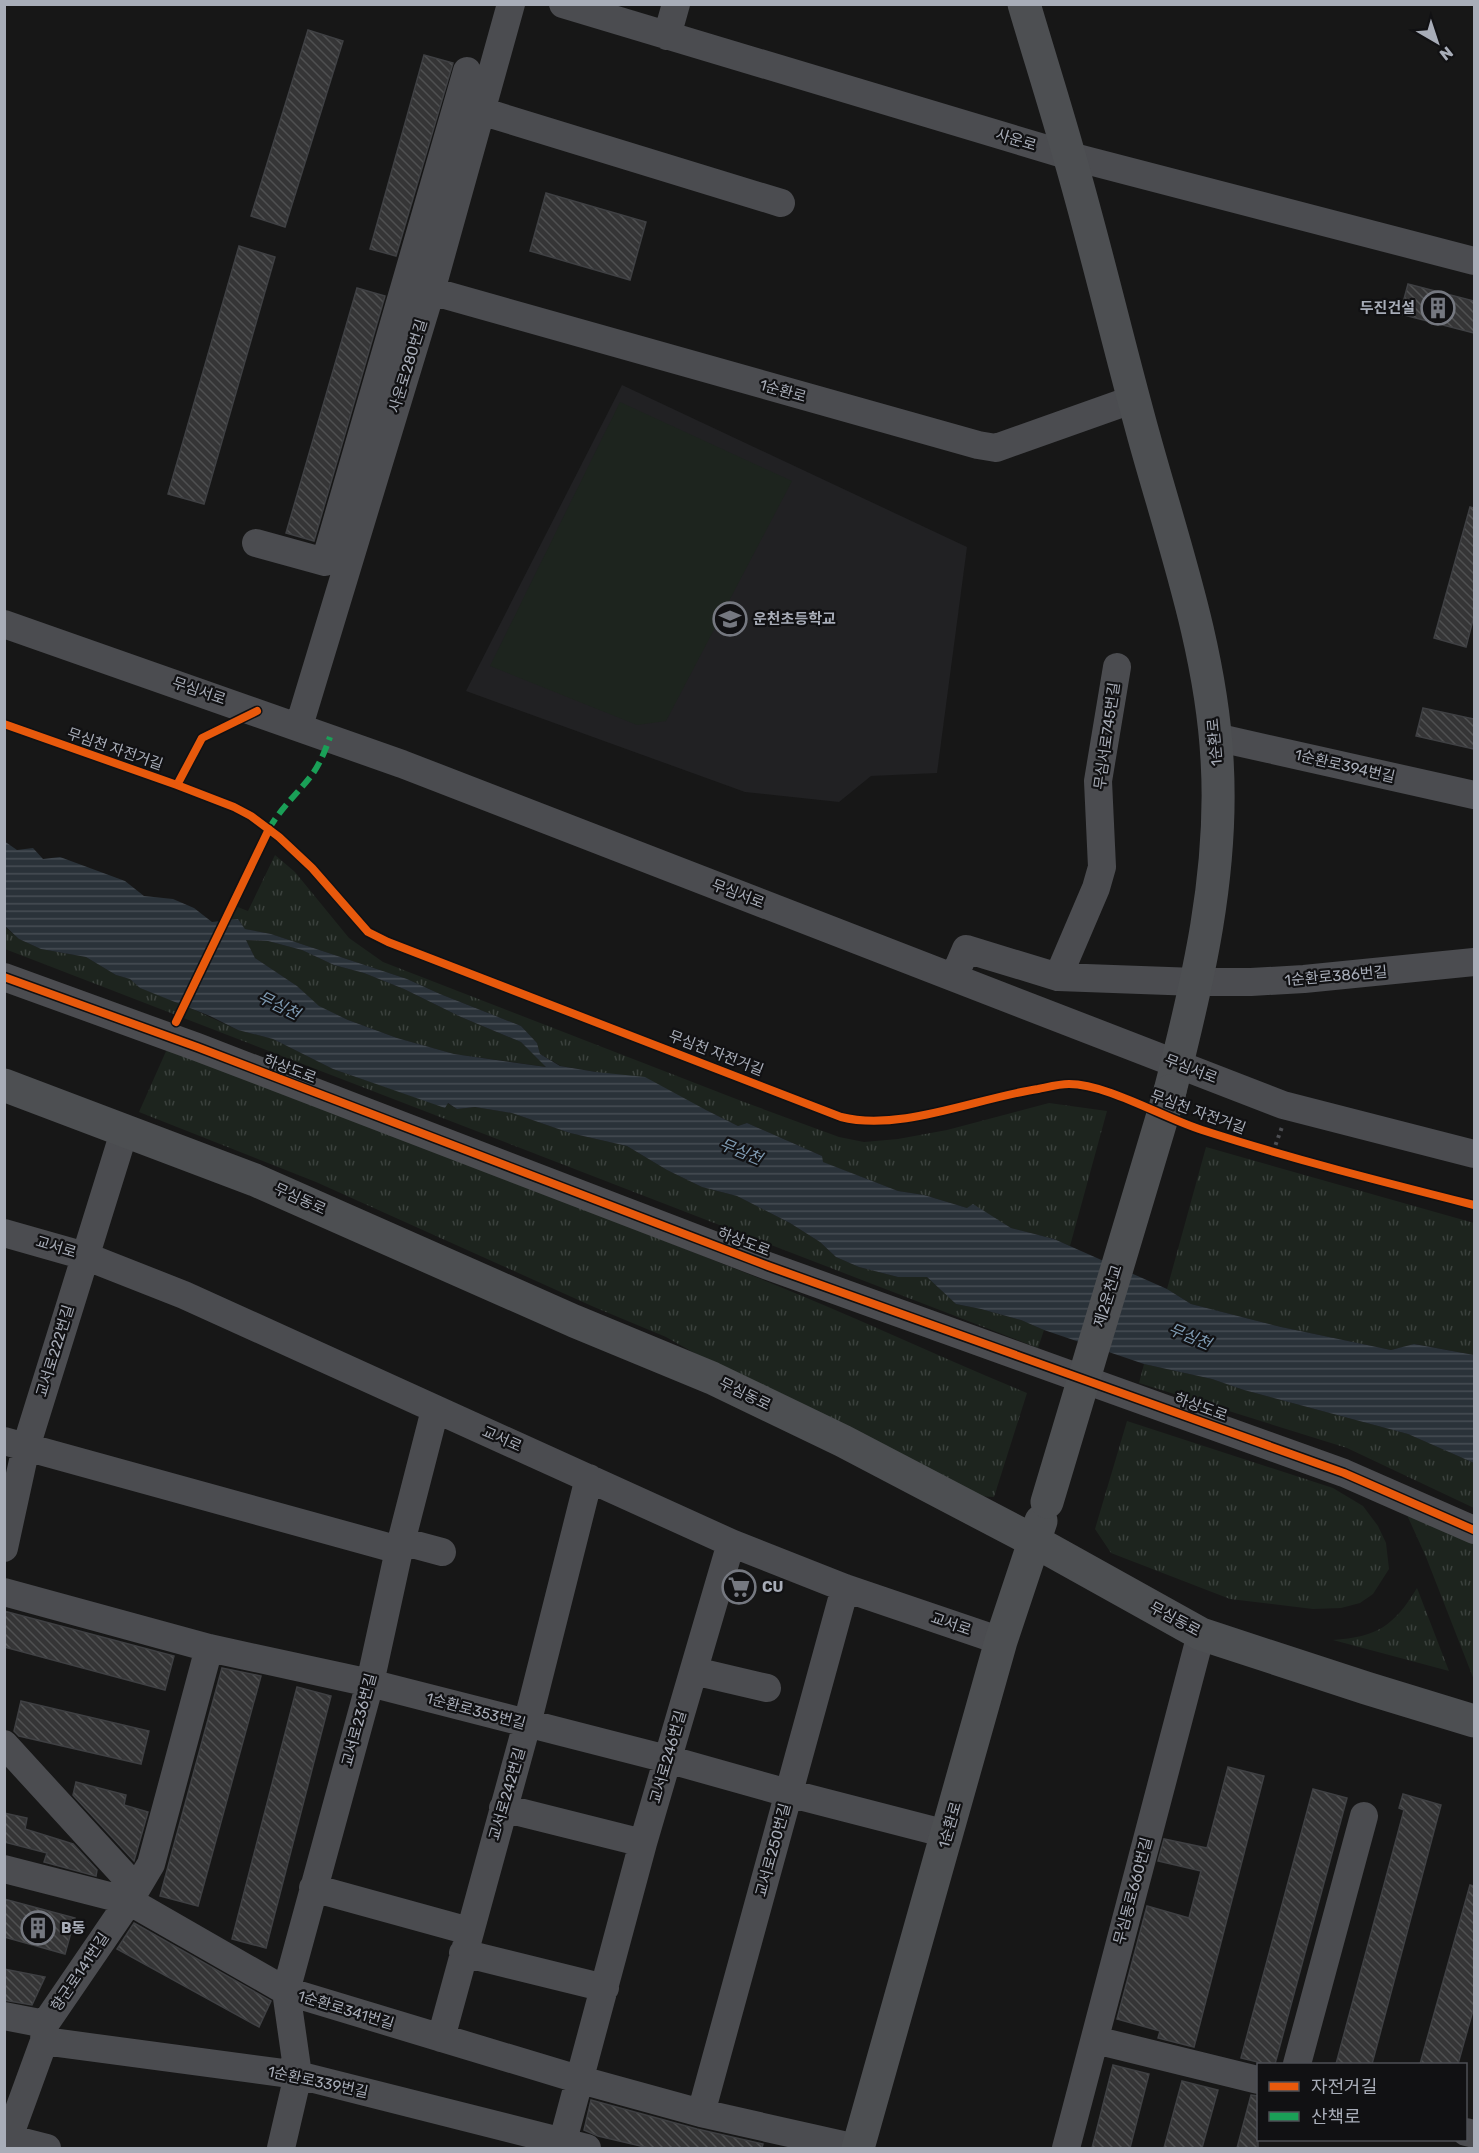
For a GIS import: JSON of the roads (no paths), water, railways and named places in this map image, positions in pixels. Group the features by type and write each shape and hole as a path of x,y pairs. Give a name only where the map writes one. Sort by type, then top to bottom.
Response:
{"main road":[{"name":"1순환로","path":"1024,4 1070,156 1192,610 1210,693 1218,760 1211,905 1196,982 1173,1077"},
{"name":"제2운천교","path":"1047,1502 1173,1077"},
{"name":"무심동로","path":"4,1085 255,1180 573,1321 712,1378 843,1441 1034,1541 1202,1634 1474,1721"},
{"name":"1순환로","path":"857,2148 1001,1641 1047,1502"}],"street":[{"name":"사운로280번길","path":"299,726 430,291 511,4"},
{"name":"사운로","path":"562,4 1070,156 1474,261"},
{"path":"667,36 676,4"},
{"path":"256,543 325,562 467,71"},
{"path":"481,111 782,203"},
{"name":"1순환로","path":"430,291 978,446 996,448 1134,399"},
{"name":"무심서로","path":"4,624 299,726 954,977 1173,1077 1474,1154"},
{"name":"무심서로745번길","path":"1058,977 1096,888 1101,867 1098,781 1117,667"},
{"name":"1순환로394번길","path":"1215,737 1474,795"},
{"name":"1순환로386번길","path":"954,977 966,950 1058,977 1196,982 1304,979 1474,962"},
{"name":"하상도로","path":"4,976 768,1266 1344,1473 1474,1530"},
{"name":"교서로222번길","path":"4,1548 15,1444 85,1256 125,1129"},
{"name":"교서로","path":"4,1233 85,1256 184,1295 731,1543 845,1588 1001,1641"},
{"name":"교서로236번길","path":"286,1991 370,1683 400,1545 435,1410"},
{"path":"15,1444 210,1498 400,1545 442,1552"},
{"name":"교서로242번길","path":"441,2038 527,1724 589,1478"},
{"name":"교서로246번길","path":"570,2146 581,2080 643,1843 731,1543"},
{"name":"교서로250번길","path":"701,2113 845,1588"},
{"name":"1순환로353번길","path":"4,1592 209,1648 370,1683 947,1834"},
{"name":"무심동로660번길","path":"1066,2148 1202,1634"},
{"name":"향군로141번길","path":"6,2141 44,2033 151,1864 209,1648"},
{"path":"694,1671 767,1688"},
{"path":"4,1743 124,1875 129,1901"},
{"path":"503,1808 643,1843"},
{"path":"1297,2063 1364,1816"},
{"name":"1순환로341번길","path":"4,1869 129,1901 286,1991 581,2080 701,2113 857,2148"},
{"path":"313,1888 605,1988"},
{"path":"281,2148 298,2075 286,1991"},
{"name":"1순환로339번길","path":"4,2016 44,2033 298,2075 570,2146"},
{"path":"1095,2040 1257,2080"},
{"path":"6,2141 47,2148"}],"water":[{"name":"무심천","path":"4,841 17,850 33,848 43,859 60,857 125,881 144,896 173,899 194,908 212,922 238,919 245,929 271,934 407,979 521,1026 537,1043 540,1054 560,1066 645,1077 738,1126 747,1123 822,1156 823,1162 898,1191 924,1195 967,1208 973,1204 1011,1228 1054,1239 1167,1289 1191,1304 1281,1327 1391,1350 1414,1344 1474,1355 1474,1463 1408,1434 1244,1390 1212,1379 1144,1364 1021,1320 956,1304 927,1277 898,1277 859,1267 836,1257 820,1242 790,1223 737,1196 702,1187 667,1170 627,1146 570,1133 512,1113 475,1107 457,1109 448,1103 445,1108 333,1069 273,1039 238,1030 210,1016 140,988 130,979 116,975 86,957 41,949 19,939 5,926","holes":["246,940 268,941 302,950 334,965 364,973 521,1042 546,1067 454,1054 397,1038 348,1020 319,1006 297,986 255,958"]}],"place":[{"name":"두진건설","path":"1438,308"},
{"name":"운천초등학교","path":"730,619"},
{"name":"CU","path":"739,1587"},
{"name":"B동","path":"38,1928"}]}
